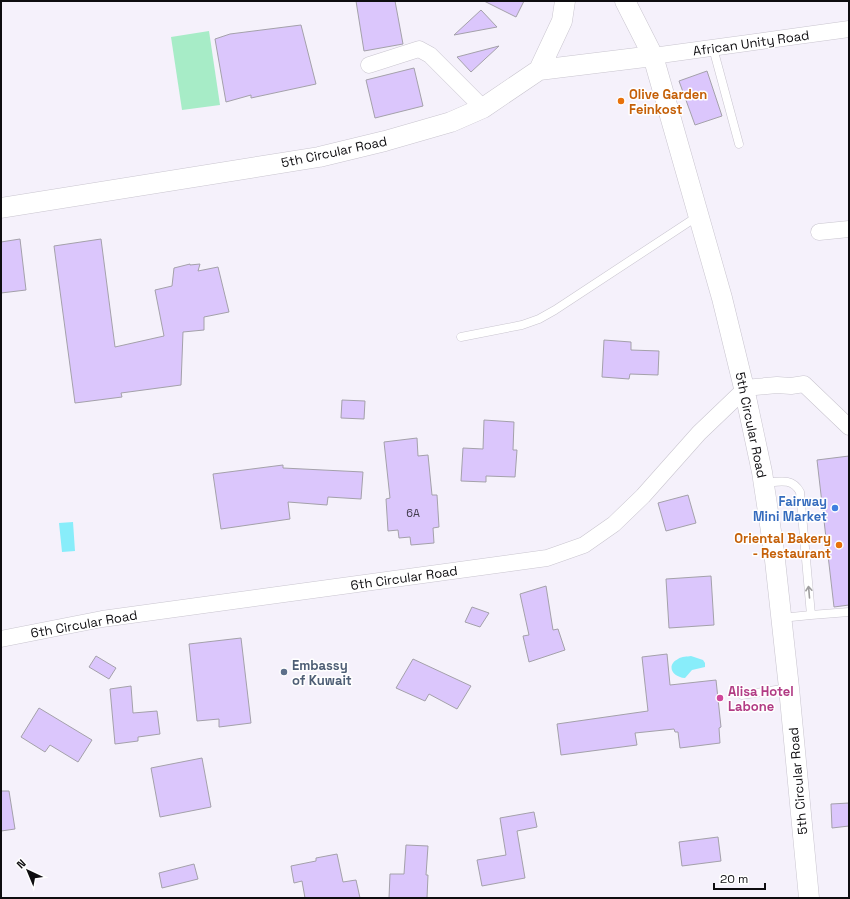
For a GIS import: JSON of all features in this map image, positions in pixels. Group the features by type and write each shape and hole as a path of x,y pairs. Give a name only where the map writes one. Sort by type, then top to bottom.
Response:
{"street":[{"path":"538,70 562,21 565,1"},
{"name":"5th Circular Road","path":"625,1 652,56 722,298 744,388 764,483 774,551 780,618 789,688 809,898"},
{"name":"African Unity Road","path":"652,56 849,29"},
{"path":"370,64 419,49 430,55 484,108"},
{"name":"5th Circular Road","path":"1,208 319,157 385,141 452,122 484,108 538,70 652,56"},
{"path":"820,232 849,228"},
{"path":"744,388 804,384 849,427"},
{"name":"6th Circular Road","path":"1,639 102,619 547,558 584,545 614,524 644,496 699,433 744,388"}],"lane":[{"path":"714,48 739,144"},
{"path":"461,337 522,325 539,319 698,216"},
{"path":"764,483 790,482 796,486 800,492 811,615"},
{"path":"780,618 849,612"},
{"path":"742,695 789,688"}],"green space":[{"path":"209,31 220,105 182,110 171,37"}],"water":[{"path":"73,522 75,551 62,552 59,523"},
{"path":"691,656 703,660 705,667 692,670 685,678 674,673 672,670 672,664 674,661 681,657"}],"building":[{"path":"356,1 395,1 403,44 364,51"},
{"path":"484,1 524,1 516,17"},
{"path":"481,10 497,27 454,35"},
{"path":"301,25 316,84 251,98 251,95 226,102 215,39 230,34"},
{"path":"499,46 471,72 457,57"},
{"path":"414,68 423,106 375,118 366,80"},
{"path":"707,71 722,116 695,125 679,81"},
{"path":"20,239 26,290 1,293 1,242"},
{"path":"101,239 115,347 164,336 155,290 172,286 174,268 190,264 200,264 198,271 218,267 229,312 204,317 204,330 183,332 181,385 121,393 122,397 75,403 54,246"},
{"path":"604,340 631,342 631,350 659,351 658,375 630,374 629,379 602,377"},
{"path":"342,400 365,401 364,419 341,418"},
{"path":"484,420 514,422 513,450 517,450 515,477 486,476 486,482 461,481 463,448 483,449"},
{"path":"417,438 418,456 428,455 432,495 437,495 439,527 433,528 434,543 411,545 410,537 399,538 398,530 388,531 386,499 390,498 384,442"},
{"path":"849,456 849,605 834,607 817,460"},
{"path":"283,465 283,468 363,472 361,499 328,497 327,505 288,502 290,519 221,529 213,474"},
{"path":"688,495 696,523 666,531 658,503"},
{"path":"711,576 714,625 669,628 666,579"},
{"path":"546,586 553,630 558,629 565,650 529,662 523,636 529,635 520,594"},
{"path":"472,607 489,613 480,627 465,622"},
{"path":"241,638 251,723 219,727 219,719 197,721 189,644"},
{"path":"667,654 670,685 716,680 721,727 719,728 720,743 680,748 678,732 675,732 674,729 635,733 637,745 561,755 557,724 648,711 642,657"},
{"path":"96,656 116,668 109,679 89,667"},
{"path":"413,659 471,686 457,709 429,694 425,701 396,688"},
{"path":"131,686 133,713 157,711 160,734 138,737 138,741 115,744 110,689"},
{"path":"39,708 92,740 78,762 50,745 45,752 21,737"},
{"path":"202,758 211,807 160,817 151,768"},
{"path":"1,791 9,791 15,829 1,831"},
{"path":"849,803 849,826 832,828 831,804"},
{"path":"534,812 537,827 517,831 525,878 482,886 477,860 506,855 500,818"},
{"path":"718,837 721,861 682,866 679,842"},
{"path":"406,845 428,846 426,875 428,875 427,898 389,898 390,874 404,874"},
{"path":"337,854 343,882 356,880 360,898 305,898 302,881 294,883 291,866 316,861 316,858"},
{"path":"194,864 198,879 162,888 159,873"}],"place":[{"name":"Olive Garden Feinkost","path":"621,101"},
{"name":"Fairway Mini Market","path":"835,508"},
{"name":"Oriental Bakery - Restaurant","path":"839,545"},
{"name":"Embassy of Kuwait","path":"284,672"},
{"name":"Alisa Hotel Labone","path":"720,698"}]}
